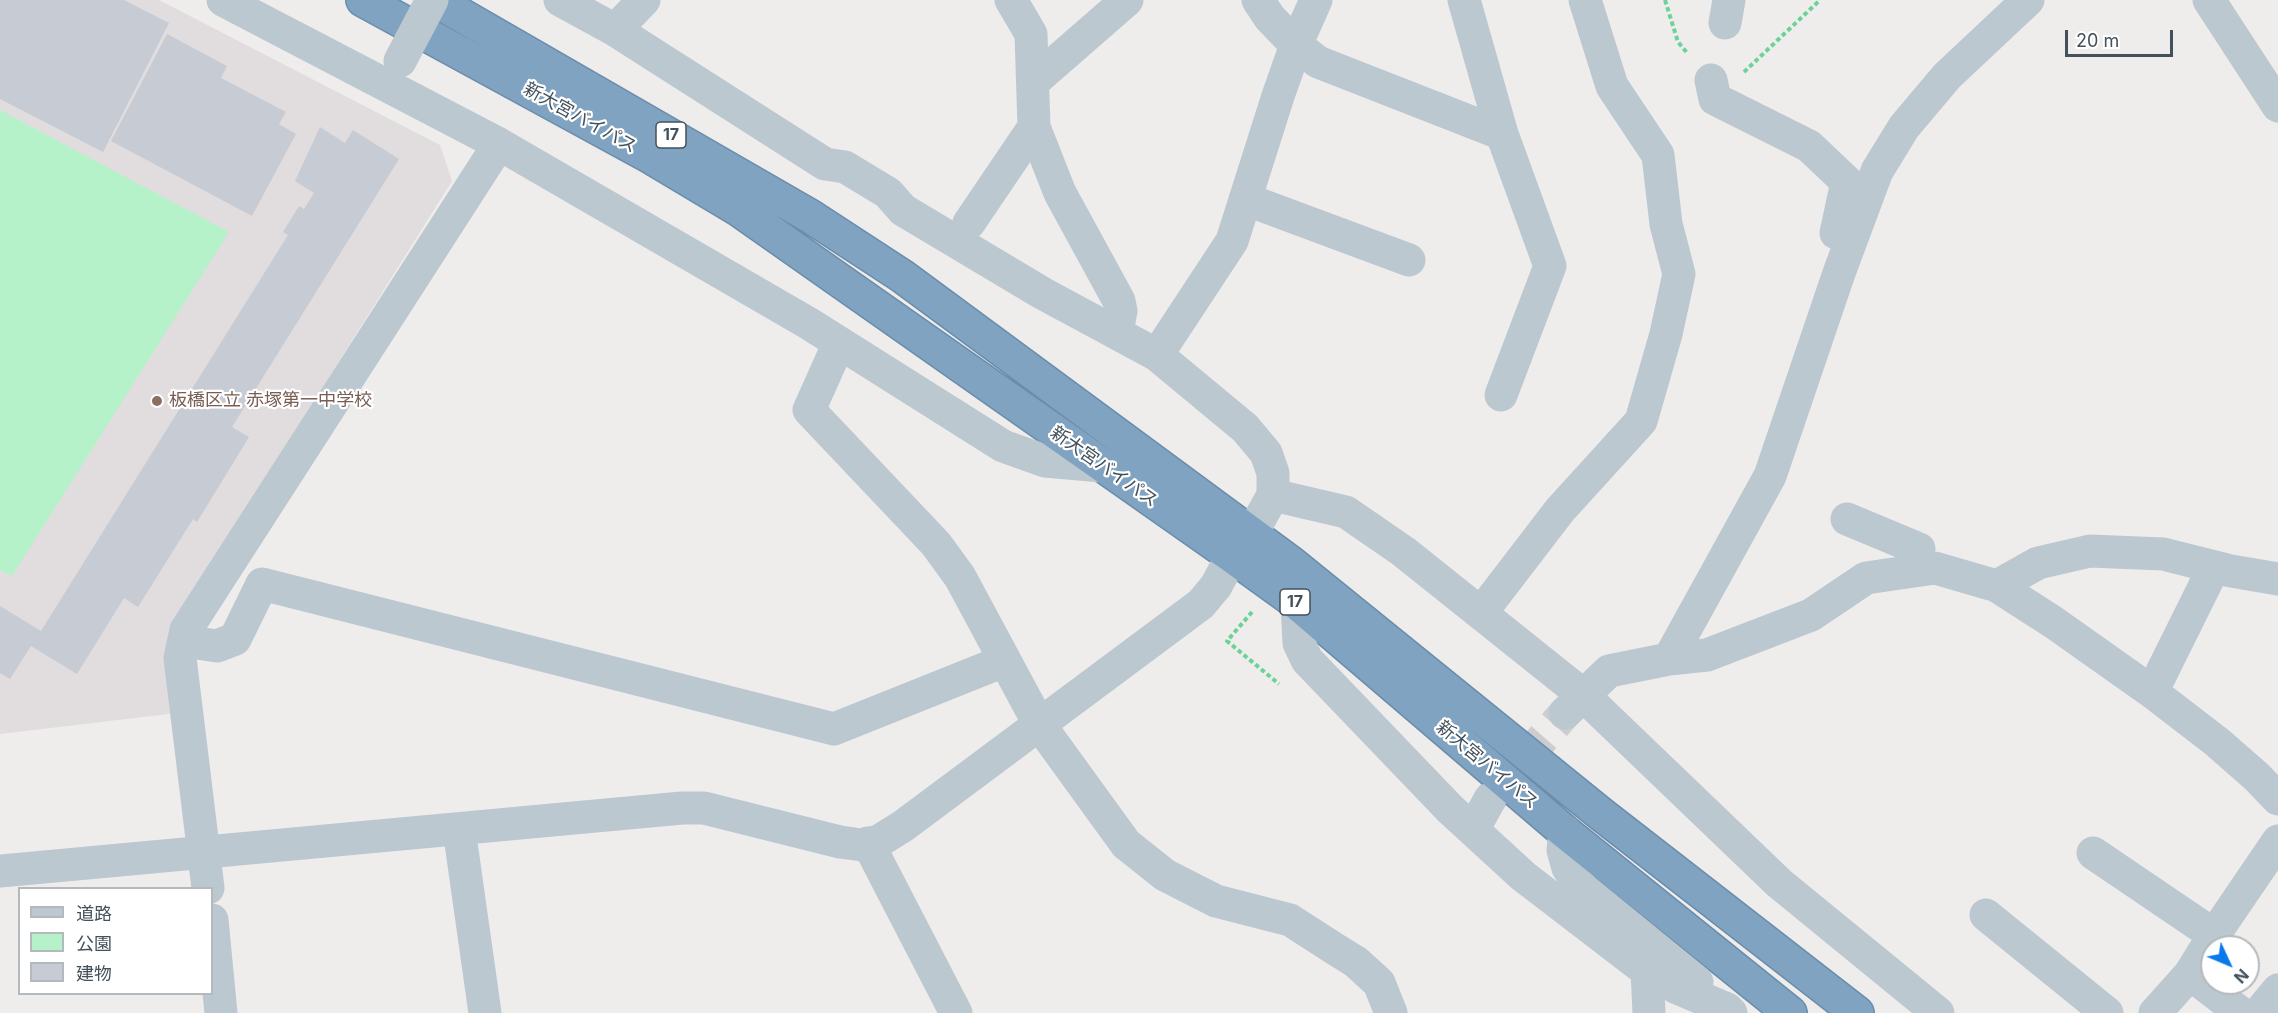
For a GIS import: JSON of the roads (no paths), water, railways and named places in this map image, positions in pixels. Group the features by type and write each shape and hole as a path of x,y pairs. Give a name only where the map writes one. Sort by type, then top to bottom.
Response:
{"highway":[{"name":"新大宮バイパス","path":"363,0 651,157 738,209 1102,466 1242,545 1297,603 1565,832 1790,1013"},
{"name":"新大宮バイパス","path":"433,0 686,144 856,245 903,276 1242,545 1601,814 1857,1013"}],"street":[{"path":"223,0 393,74 499,144 808,322 1003,446 1045,461 1102,466"},
{"path":"393,74 433,0"},
{"path":"0,871 681,808 704,808 840,842 862,845 879,841 903,826 1201,604 1216,586 1273,495 1275,484 1271,462 1259,444 1237,421 1157,356 1117,332 1042,293 903,210 888,193 845,167 825,164 615,30 560,0"},
{"path":"615,30 644,0"},
{"path":"1011,0 1031,34 1034,127 1060,193 1119,301 1121,311 1117,332"},
{"path":"1033,82 1127,0"},
{"path":"1258,0 1270,18 1296,45 1318,62 1502,134"},
{"path":"1157,356 1232,241 1296,45 1316,0"},
{"path":"1464,0 1502,134 1550,266 1501,395"},
{"path":"1481,613 1560,510 1641,421 1679,274 1666,224 1658,155 1612,86 1585,0"},
{"path":"1668,658 1770,476 1839,273 1877,171 1904,127 1947,76 2028,0"},
{"path":"2209,0 2278,106"},
{"path":"1713,89 1809,146 1847,182 1830,261 1839,273"},
{"path":"969,223 1034,127"},
{"path":"208,887 180,658 186,630 499,144"},
{"path":"1245,199 1409,261"},
{"path":"839,343 810,410 936,544 960,577 1039,724 1126,844 1165,875 1216,901 1290,920 1299,925 1356,962 1379,982 1391,1013"},
{"path":"1273,495 1346,512 1404,552 1481,613 1574,704 1779,884 1938,1013"},
{"path":"1847,519 1997,586 2054,622 2152,692 2225,749 2258,777 2278,799"},
{"path":"1997,586 2038,563 2090,551 2163,554 2214,567 2278,579"},
{"path":"1574,704 1609,671 1668,658 1707,655 1811,615 1866,578 1935,568 1935,560"},
{"path":"2152,692 2214,567"},
{"path":"184,641 217,646 235,639 262,584 834,729 1004,661"},
{"path":"1297,603 1299,643 1307,660 1450,809 1523,876 1647,970 1675,987 1729,1011"},
{"path":"1473,830 1490,799"},
{"path":"459,829 485,1013"},
{"path":"1565,832 1563,850 1568,868 1582,889 1673,961 1729,1011"},
{"path":"2093,853 2214,935 2278,841"},
{"path":"868,843 956,1013"},
{"path":"1986,915 2107,1013"},
{"path":"213,930 221,1013"},
{"path":"2155,1013 2190,974 2200,958"},
{"path":"1647,970 1649,1013"},
{"path":"2190,974 2241,1013"},
{"path":"2259,1013 2278,990"}],"tunnel":[{"path":"1490,799 1565,713"}],"place":[{"name":"板橋区立 赤塚第一中学校","path":"157,401"}]}
